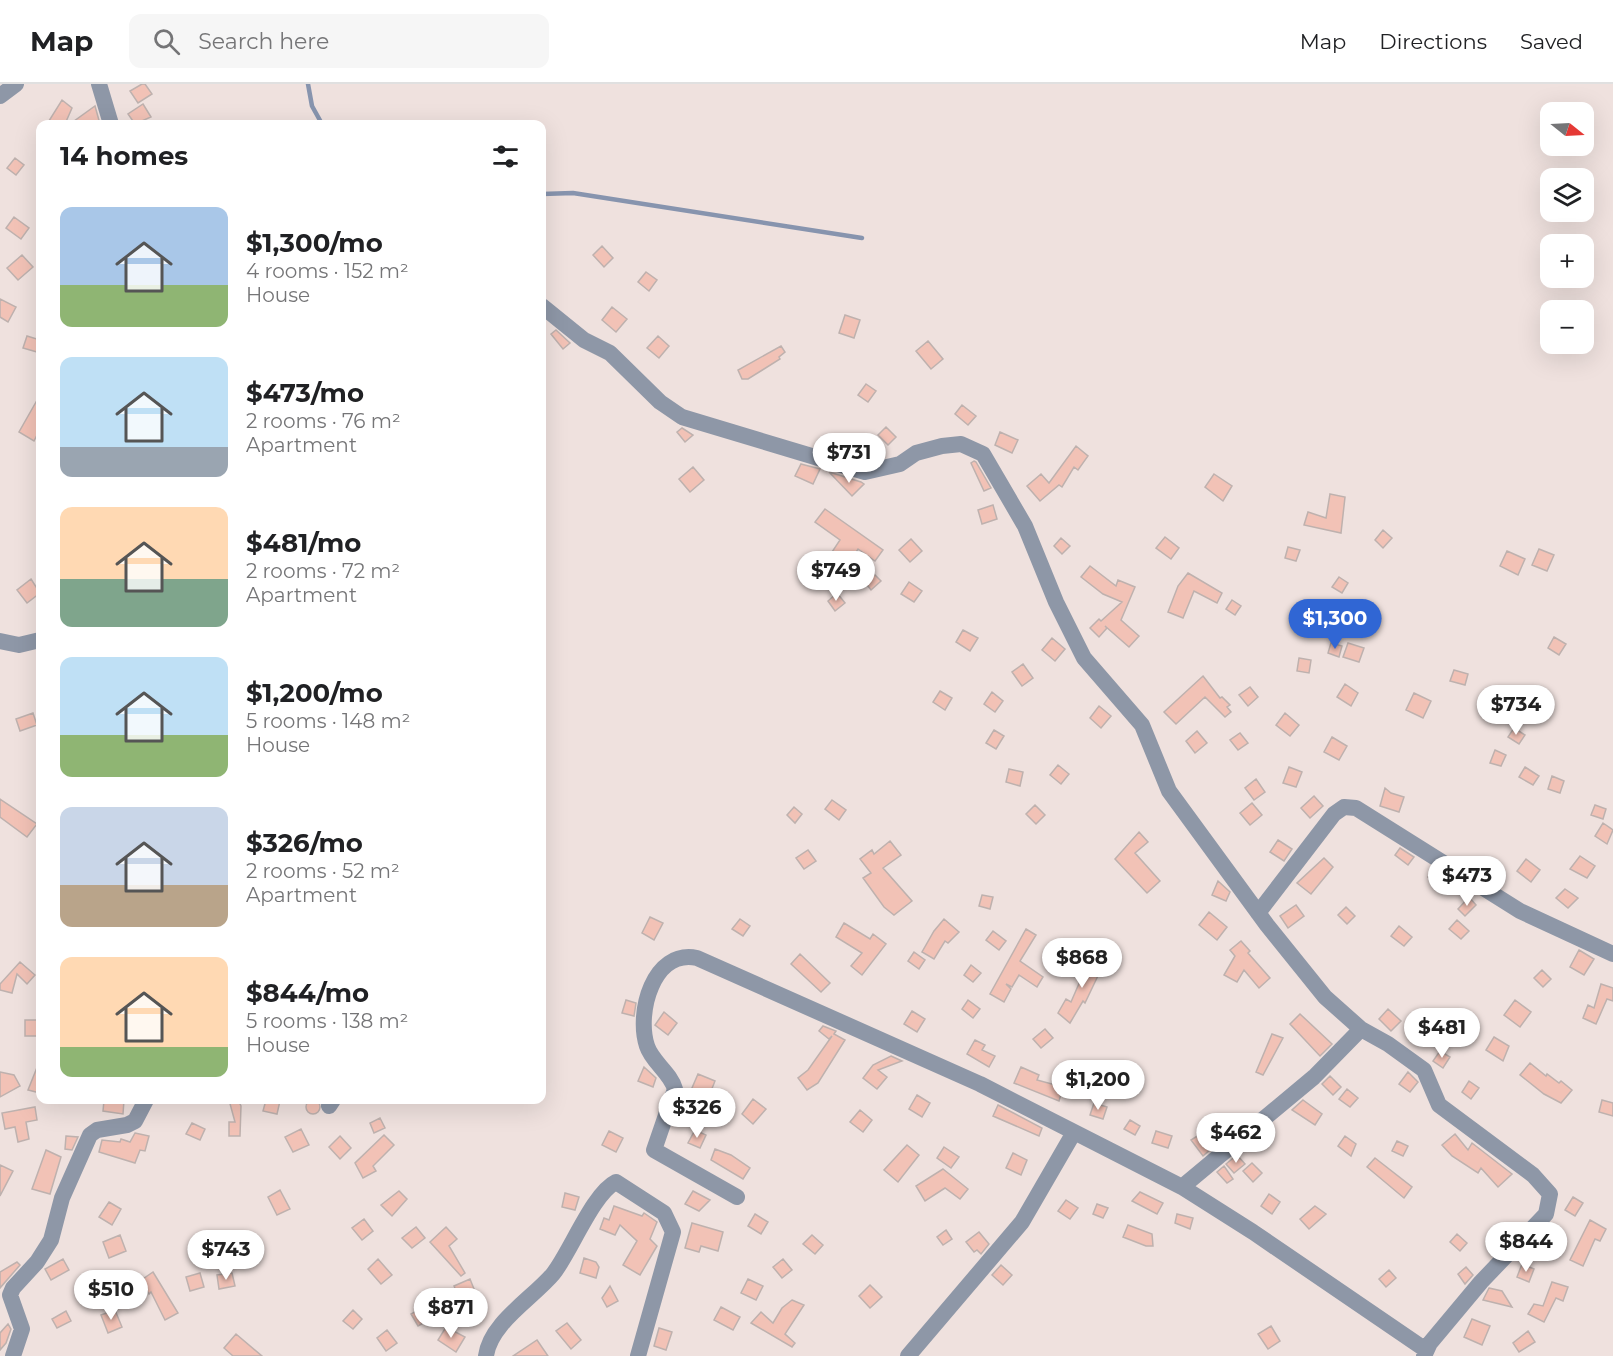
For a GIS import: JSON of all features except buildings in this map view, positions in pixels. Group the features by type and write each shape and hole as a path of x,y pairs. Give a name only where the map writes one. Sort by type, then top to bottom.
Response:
{"street":[{"path":"0,96 16,84"},
{"path":"99,84 110,120"},
{"path":"546,309 584,340 610,353 660,402 682,417 865,472 900,464 916,453 942,446 961,444 983,454 1025,526 1056,602 1084,658 1142,725 1170,791 1258,913 1325,997 1361,1029 1388,1044 1424,1070 1439,1105 1533,1175 1551,1197 1546,1214 1481,1282 1425,1353 1254,1232 1182,1187 1073,1134 980,1084 697,957 685,956 660,972 643,1012 647,1047 675,1089 654,1150 737,1197"},
{"path":"0,641 19,645 36,641"},
{"path":"1258,913 1334,814 1344,807 1356,808 1520,911 1613,954"},
{"path":"1182,1187 1314,1077 1361,1029"},
{"path":"13,1356 22,1329 21,1322 11,1305 10,1295 13,1288 38,1262 51,1240 62,1198 84,1143 97,1130 127,1125 135,1121 144,1104"},
{"path":"908,1356 1022,1222 1073,1134"},
{"path":"486,1356 492,1338 521,1303 553,1273 584,1221 616,1182 664,1213 673,1232 638,1356"}],"waterway":[{"path":"308,84 312,106 320,120"},
{"path":"546,194 573,193 862,238"}]}
